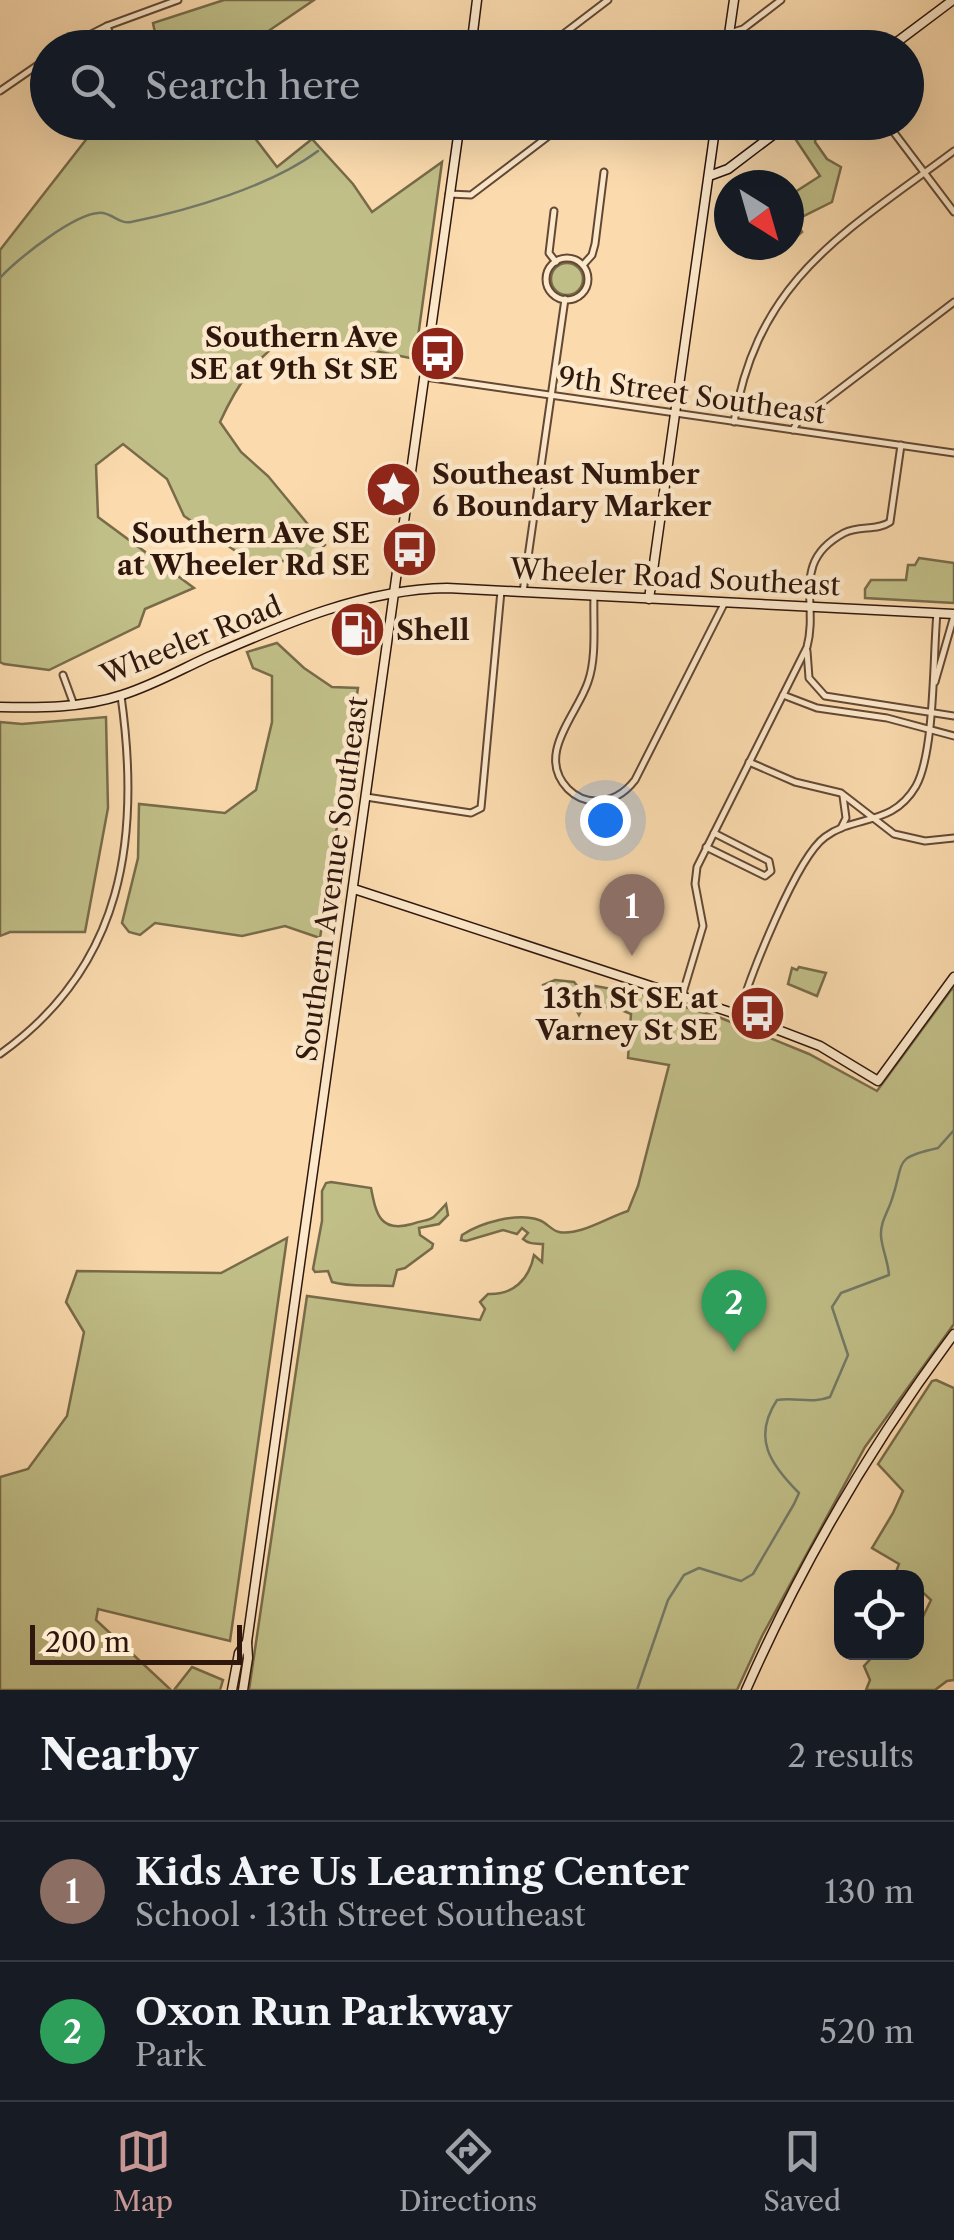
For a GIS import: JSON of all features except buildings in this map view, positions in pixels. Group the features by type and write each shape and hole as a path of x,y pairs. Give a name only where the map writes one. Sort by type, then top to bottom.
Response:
{"main road":[{"path":"474,30 478,0"},
{"path":"730,30 734,0"},
{"path":"913,30 952,0"},
{"name":"Southern Avenue Southeast","path":"243,1690 457,140"},
{"path":"649,599 714,140"},
{"path":"709,176 728,169 766,140"},
{"name":"Wheeler Road Southeast","path":"395,592 431,588 500,590 954,614"},
{"name":"Wheeler Road","path":"0,708 74,705 120,696 334,608 395,592"},
{"path":"354,889 738,1015 820,1046 878,1081 954,977"},
{"path":"746,1690 788,1600 841,1502 905,1400 954,1334"},
{"name":"Southern Avenue Southeast","path":"232,1690 238,1653 247,1642"}],"street":[{"path":"99,30 178,0"},
{"path":"569,30 608,0"},
{"path":"740,30 781,0"},
{"path":"107,26 108,30"},
{"path":"0,91 30,70"},
{"path":"449,194 471,195 543,140"},
{"path":"899,140 954,212"},
{"path":"734,422 749,358 768,316 786,290 824,249 954,151"},
{"path":"583,265 595,244 604,172"},
{"path":"554,211 549,253 556,262"},
{"path":"570,258 583,265 588,276 586,288 576,298 565,300 553,294 547,282 548,270 556,262 570,258"},
{"path":"523,592 565,300"},
{"path":"794,430 798,421 954,302"},
{"name":"9th Street Southeast","path":"425,377 954,453"},
{"path":"682,996 703,926 694,877 807,646 812,622 807,594 810,576 825,547 852,530 890,522 901,446"},
{"path":"366,797 476,812 483,804 500,590"},
{"path":"594,596 590,678 555,754 564,785 578,797 591,801 613,798 633,783 724,604"},
{"path":"738,1015 752,974 805,860 822,839 874,820 900,805 916,786 924,764 937,612"},
{"path":"933,684 954,614"},
{"path":"807,646 809,678 820,692 838,700 954,716"},
{"path":"64,674 74,705"},
{"path":"818,708 820,692"},
{"path":"783,695 818,708 885,718 954,736"},
{"path":"0,1054 34,1030 78,978 100,940 116,900 126,848 127,739 120,696"},
{"path":"884,706 885,718"},
{"path":"750,762 795,782 842,793 885,830 908,839 926,842 954,838"},
{"path":"841,829 846,806 842,793"},
{"path":"706,846 765,876 771,871 769,861 714,833"}],"shaded area":[{"path":"224,0 314,0 270,30 154,30 153,23"},
{"path":"86,140 256,140 277,167 313,140 353,184 372,212 442,162 415,359 291,334 249,372 220,422 241,452 268,476 325,545 306,563 246,558 184,516 167,479 123,444 96,465 98,517 194,588 145,609 139,626 49,670 0,662 0,250"},
{"path":"796,140 815,140 827,159 841,167 832,202 804,216 804,186 820,176"},
{"path":"567,263 578,268 583,279 578,290 567,295 556,290 551,279 556,268"},
{"path":"919,558 954,563 954,603 865,598 871,580 906,580 908,565 915,565"},
{"path":"277,643 332,687 358,688 320,938 285,926 242,936 155,923 140,935 129,932 122,923 138,858 139,804 225,813 256,790 272,722 272,676 253,668 247,652"},
{"path":"106,717 108,808 85,932 10,932 0,936 0,722 22,724"},
{"path":"792,968 826,973 817,996 788,984"},
{"path":"555,980 574,982 579,988 585,984 649,996 721,1018 809,1054 877,1091 954,986 954,1324 865,1447 762,1636 737,1690 249,1690 307,1296 480,1320 485,1309 480,1302 488,1294 505,1292 518,1284 534,1255 542,1262 543,1244 523,1239 528,1233 522,1228 517,1234 503,1230 466,1241 461,1240 462,1235 488,1223 520,1217 539,1220 559,1232 576,1231 628,1211 669,1065 628,1058 631,1014 584,1004 579,1015 566,991 561,1001 545,999 543,985"},
{"path":"331,1182 371,1188 381,1219 393,1226 430,1219 446,1204 448,1215 439,1224 419,1228 420,1235 433,1244 432,1248 397,1270 393,1286 332,1282 328,1271 313,1269 322,1221 322,1191"},
{"path":"287,1238 230,1641 98,1609 96,1620 171,1690 0,1690 0,1477 28,1469 67,1416 84,1332 66,1302 77,1271 221,1273"},
{"path":"932,1381 954,1388 954,1680 935,1690 866,1690 870,1680 864,1666 870,1660 924,1660 924,1614 931,1600 924,1594 924,1570 897,1570 899,1564 872,1548 903,1491 878,1464"},
{"path":"192,1667 223,1680 220,1690 174,1690"}],"waterway":[{"path":"0,278 33,249 79,219 103,213 131,222 178,211 254,186 318,151"},
{"path":"637,1690 668,1600 684,1575 699,1568 741,1581 753,1574 794,1504 799,1493 780,1472 768,1450 765,1438 770,1414 777,1400 830,1397 848,1355 832,1307 841,1293 889,1275 881,1231 900,1168 907,1158 938,1148 954,1130"}],"place":[{"name":"Southern Ave SE at 9th St SE","path":"437,353"},
{"name":"Southeast Number 6 Boundary Marker","path":"393,490"},
{"name":"Southern Ave SE at Wheeler Rd SE","path":"409,549"},
{"name":"Shell","path":"357,630"},
{"name":"Kids Are Us Learning Center","path":"632,956"},
{"name":"13th St SE at Varney St SE","path":"757,1014"},
{"name":"Oxon Run Parkway","path":"734,1352"}]}
